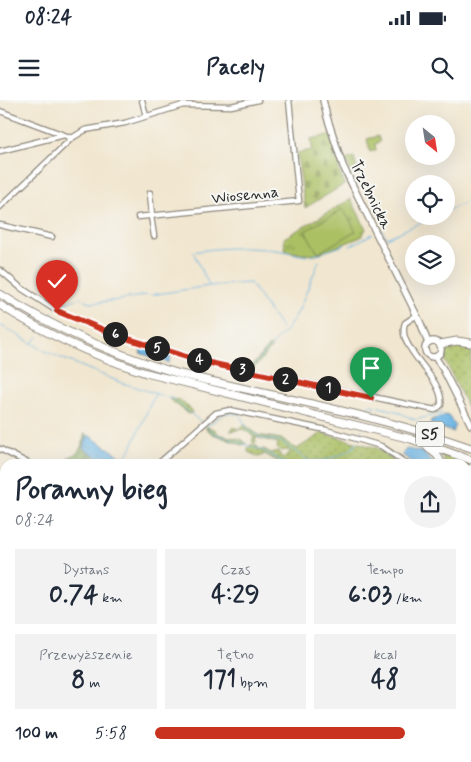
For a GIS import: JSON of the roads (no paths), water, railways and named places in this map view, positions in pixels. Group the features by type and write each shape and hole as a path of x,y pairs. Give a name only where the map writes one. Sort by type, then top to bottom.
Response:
{"highway":[{"name":"S5","path":"0,294 21,308 64,331 149,365 369,418 431,434 471,448"},
{"name":"S5","path":"0,305 61,340 109,361 146,373 411,439 468,459"},
{"path":"436,348 458,341 471,343"},
{"path":"436,348 461,345 471,348"},
{"path":"411,439 433,450 439,459"}],"main road":[{"name":"Trzebnicka","path":"323,100 343,166 425,332 436,348"},
{"path":"436,348 443,369 471,425"}],"street":[{"path":"142,100 146,116"},
{"path":"0,207 72,138 86,130 125,123 183,105 231,106 258,100"},
{"name":"Wiosenna","path":"138,217 299,201 289,100"},
{"path":"0,111 72,138"},
{"path":"0,151 65,135"},
{"path":"150,193 154,236"},
{"path":"0,225 52,237"},
{"path":"0,270 21,288 57,311 116,335 162,350 196,360 434,411 441,405 440,395 429,373 414,353 404,332 405,323 417,315"},
{"path":"164,459 216,413 230,410 326,430 381,446 400,459"},
{"path":"0,449 20,459"}],"water":[{"path":"142,346 171,356 169,363 140,353"},
{"path":"446,415 449,416 455,426 453,432 430,424 431,420"},
{"path":"88,435 121,458 101,459 83,448"},
{"path":"406,449 423,452 429,459 408,459 402,455"}],"waterway":[{"path":"455,207 471,200"},
{"path":"381,229 387,238 415,225"},
{"path":"350,246 372,234"},
{"path":"311,256 345,245"},
{"path":"192,252 224,248 255,248 307,256"},
{"path":"194,254 209,285"},
{"path":"250,369 288,328 299,310 319,261"},
{"path":"151,295 209,286 250,283 282,329"},
{"path":"80,298 92,303 147,295"},
{"path":"55,308 77,299"},
{"path":"50,318 53,312"},
{"path":"0,325 47,352 122,383 173,399 202,423"},
{"path":"32,343 39,336"},
{"path":"120,459 128,454 155,394"},
{"path":"366,413 371,405 396,411 415,420 442,413"},
{"path":"206,427 225,413 239,414 249,431 261,438 280,441 306,459"},
{"path":"208,428 216,434 264,451 278,459"},
{"path":"359,437 362,430"},
{"path":"328,459 353,448 357,442"}]}
